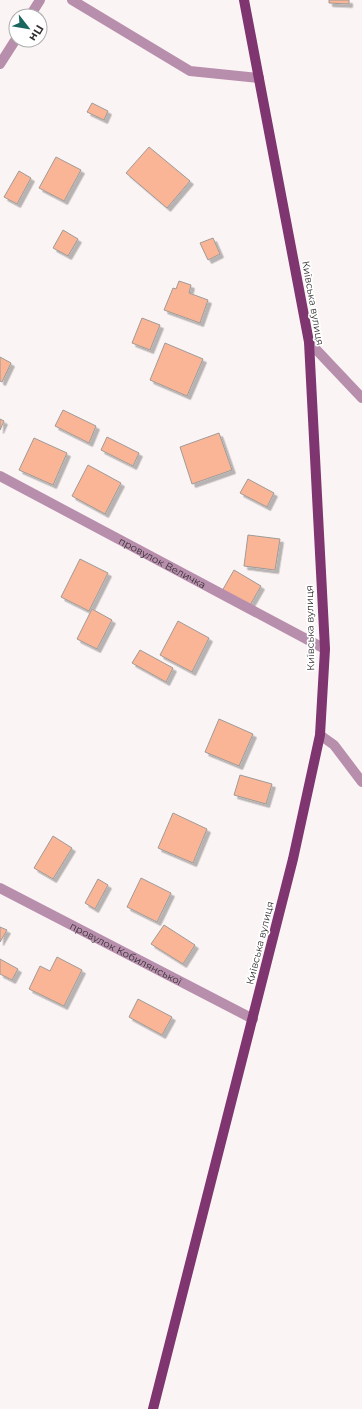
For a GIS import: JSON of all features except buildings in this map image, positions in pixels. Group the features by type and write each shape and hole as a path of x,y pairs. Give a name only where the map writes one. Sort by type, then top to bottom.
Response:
{"main road":[{"name":"Київська вулиця","path":"153,1409 293,859 320,735 325,649 308,342 244,0"}],"street":[{"path":"72,0 190,71 258,78"},
{"path":"0,64 10,48"},
{"path":"308,342 362,398"},
{"name":"провулок Величка","path":"0,476 325,649"},
{"path":"320,735 334,745 362,782"},
{"name":"провулок Кобилянської","path":"0,888 253,1019"}]}
